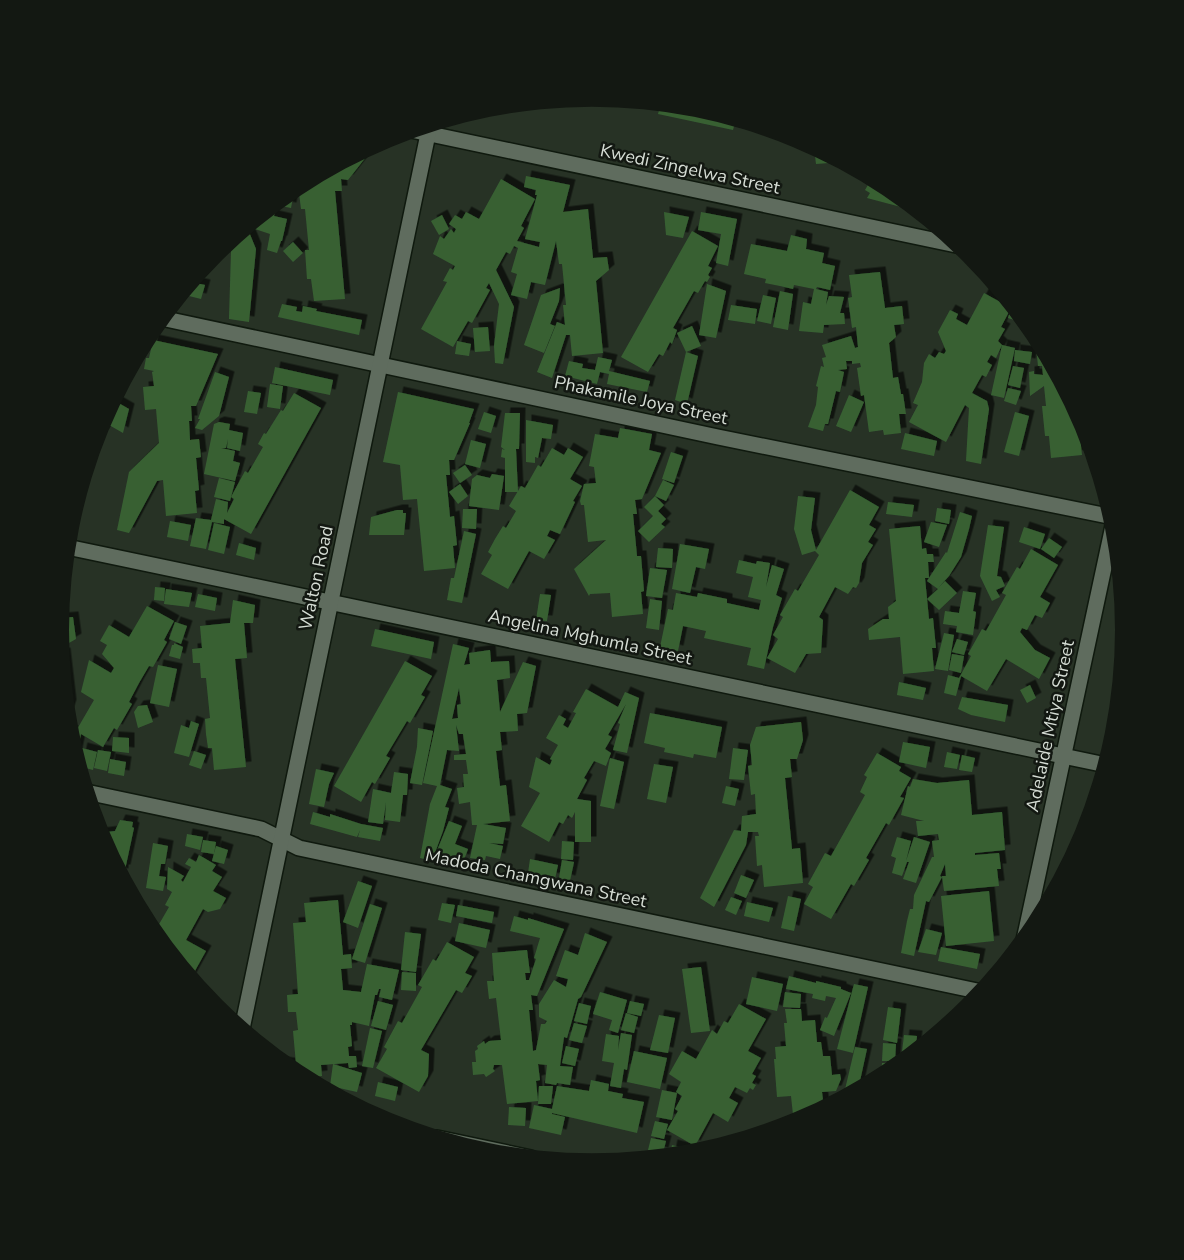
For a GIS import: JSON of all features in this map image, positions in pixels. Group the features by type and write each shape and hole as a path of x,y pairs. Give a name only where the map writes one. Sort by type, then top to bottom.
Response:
{"street":[{"name":"Kwedi Zingelwa Street","path":"428,134 943,242"},
{"name":"Walton Road","path":"244,1020 428,134"},
{"name":"Phakamile Joya Street","path":"171,320 1102,517"},
{"name":"Adelaide Mtiya Street","path":"1029,918 1108,544"},
{"name":"Angelina Mghumla Street","path":"76,548 1097,763"},
{"name":"Madoda Chamgwana Street","path":"96,794 261,829 299,848 971,990"}],"building":[{"path":"660,111 734,127 733,130 658,114"},
{"path":"815,157 827,163 816,164"},
{"path":"364,160 348,180 341,179 342,191 335,191 345,299 314,301 311,279 307,279 305,250 309,250 305,209 301,209 299,196"},
{"path":"526,176 570,185 563,212 588,209 593,258 607,257 609,270 596,281 603,353 572,356 570,335 566,335 552,378 537,372 557,322 565,325 563,305 566,305 562,264 559,264 556,241 545,285 531,282 527,299 511,295 517,274 511,272 518,248 514,246 510,254 506,252 496,270 514,307 503,364 495,363 494,346 499,304 489,283 486,288 490,290 472,323 468,321 453,347 421,329 447,282 443,281 450,268 453,270 455,266 433,254 440,236 444,239 451,229 454,233 456,229 449,224 455,215 462,219 466,212 479,219 501,179 535,199 521,226 524,228 517,241 539,247 540,242 525,239 537,195 535,195 536,190 524,187"},
{"path":"868,185 898,206 867,198 870,193 865,190"},
{"path":"664,212 689,217 683,238 666,235"},
{"path":"701,212 737,219 728,266 716,263 721,234 698,230"},
{"path":"274,215 287,219 277,253 267,250 270,234 256,229"},
{"path":"442,215 449,229 439,235 431,221"},
{"path":"692,231 718,246 708,266 712,268 708,275 710,277 698,293 694,291 673,328 677,330 672,344 670,342 663,356 659,354 648,372 621,357"},
{"path":"250,234 256,249 249,322 229,319 231,252"},
{"path":"791,235 807,239 806,249 824,253 822,263 835,266 830,290 817,287 816,289 828,292 826,305 829,296 844,297 840,313 844,313 845,324 824,325 823,333 799,331 803,302 811,304 814,289 794,285 793,289 765,283 766,279 744,274 751,244 787,251"},
{"path":"293,242 303,253 293,262 283,251"},
{"path":"880,272 885,308 902,306 904,324 894,325 896,337 889,343 893,378 898,377 906,414 899,414 901,433 884,435 883,430 869,432 864,395 861,396 857,368 861,367 860,363 852,364 852,361 846,361 847,369 838,370 844,372 840,392 836,391 828,424 825,424 823,431 808,427 816,405 818,387 816,386 821,366 824,367 822,358 826,357 822,345 851,336 855,348 858,347 856,327 852,328 848,298 852,297 849,275"},
{"path":"200,284 205,285 201,299 190,296"},
{"path":"707,284 726,291 716,338 699,335"},
{"path":"560,288 559,301 550,324 555,326 544,353 524,345 541,295"},
{"path":"780,291 793,294 788,330 773,327"},
{"path":"984,293 998,301 1008,313 1001,327 1005,329 998,341 1002,345 996,358 991,355 987,362 992,365 986,377 982,375 972,393 987,401 989,409 981,464 966,461 969,408 965,405 946,442 909,422 918,405 913,403 922,382 924,363 929,354 935,358 939,352 944,354 946,351 938,332 950,310 958,314 956,319 967,325"},
{"path":"763,295 776,298 771,324 757,321"},
{"path":"282,304 297,307 296,311 302,312 303,306 317,309 316,311 362,320 359,335 278,317"},
{"path":"731,305 757,309 755,324 728,320"},
{"path":"692,326 701,346 686,352 677,333"},
{"path":"488,327 490,351 475,352 473,328"},
{"path":"156,341 218,354 196,406 191,406 192,421 189,421 190,440 199,439 201,457 196,458 199,490 195,491 197,513 166,516 163,480 157,481 129,533 117,530 129,472 159,443 156,409 145,410 143,387 154,386 152,372 154,371 144,369 146,358 149,358"},
{"path":"457,341 471,344 469,356 455,354"},
{"path":"1002,345 1015,348 1004,398 991,395"},
{"path":"1015,350 1032,352 1030,364 1014,361"},
{"path":"686,352 698,356 687,404 675,400"},
{"path":"1037,355 1075,430 1082,455 1051,458 1049,436 1045,436 1042,406 1046,406 1044,386 1030,396 1029,372 1034,371 1034,374 1043,375 1042,366 1038,366"},
{"path":"598,357 612,360 609,371 650,381 647,392 607,384 609,374 600,372 597,384 565,376 569,361 583,364 582,368 595,370"},
{"path":"1013,366 1024,368 1020,388 1008,385"},
{"path":"275,367 333,380 330,395 272,383"},
{"path":"215,372 229,377 219,416 202,430 195,428 200,419 198,419"},
{"path":"270,384 283,386 280,409 267,407"},
{"path":"1008,388 1021,391 1016,405 1004,401"},
{"path":"248,391 261,393 257,414 244,412"},
{"path":"398,392 474,409 454,460 449,460 450,475 446,475 450,517 454,516 457,545 453,546 455,568 424,571 417,499 403,500 400,465 383,462"},
{"path":"294,393 321,408 251,534 224,519 224,524 212,522 206,549 190,546 196,518 211,520 216,499 228,502 227,513 234,499 231,497 245,471 248,473 263,447 258,444 264,433 266,434"},
{"path":"849,395 864,402 851,432 836,426"},
{"path":"121,404 129,409 123,433 111,426"},
{"path":"484,412 496,416 491,433 478,429"},
{"path":"1015,412 1029,416 1019,456 1004,452"},
{"path":"505,413 520,413 519,449 516,449 518,492 505,492 505,458 501,457 502,449 505,450 501,447"},
{"path":"526,420 553,425 551,439 542,438 535,463 526,462"},
{"path":"219,422 230,424 229,430 243,433 240,451 227,448 228,439 226,448 221,448 235,451 233,461 240,463 235,481 204,474 214,424"},
{"path":"620,428 652,434 649,450 661,453 642,499 635,500 637,514 633,514 637,556 641,556 643,614 612,617 610,593 590,594 589,596 574,569 606,540 588,542 584,505 581,505 580,501 584,484 596,483 594,467 589,466 595,434 618,438"},
{"path":"905,433 937,441 934,456 901,449"},
{"path":"471,440 486,444 480,468 465,464"},
{"path":"552,448 564,455 568,448 583,457 570,479 582,486 573,501 575,502 560,534 550,530 547,536 555,540 544,559 529,551 508,589 481,574 492,555 488,552 495,539 503,526 506,528 516,511 509,506 521,486 525,488 538,465 541,467"},
{"path":"671,452 683,456 674,483 662,479"},
{"path":"465,465 472,475 460,483 453,473"},
{"path":"492,474 504,476 499,510 469,506 472,479 477,475 490,478"},
{"path":"219,478 235,482 230,501 214,497"},
{"path":"663,480 674,485 666,501 655,496"},
{"path":"460,484 468,496 458,504 449,492"},
{"path":"850,490 879,507 869,525 876,529 868,542 873,545 862,563 856,588 853,587 848,594 835,587 819,617 823,620 821,653 806,654 795,673 767,658 778,639 773,635 783,617 780,615 795,589 798,591 819,555 815,551 802,555 794,529 798,496 815,498 811,530 816,550"},
{"path":"655,496 664,505 658,511 666,519 661,524 665,527 649,542 638,531 653,516 644,507"},
{"path":"888,502 914,505 912,517 886,514"},
{"path":"937,508 951,510 949,524 935,521"},
{"path":"463,509 477,509 476,529 462,528"},
{"path":"403,510 403,513 406,513 404,535 369,535 371,517"},
{"path":"960,512 972,516 961,557 938,588 945,581 957,593 939,610 927,599 938,589 927,581 947,553"},
{"path":"170,521 191,525 188,541 167,537"},
{"path":"931,522 947,525 939,547 924,542"},
{"path":"214,523 230,527 224,554 208,550"},
{"path":"988,525 1004,527 997,576 1001,577 1005,586 996,590 1000,597 992,601 980,576"},
{"path":"920,526 922,549 926,548 927,554 933,554 934,562 928,562 929,578 925,578 929,619 933,618 936,648 932,648 934,671 903,674 900,637 869,640 868,629 883,619 889,619 888,607 896,601 889,529"},
{"path":"1024,527 1045,534 1040,549 1019,542"},
{"path":"464,531 476,534 462,603 447,600"},
{"path":"1049,538 1062,547 1054,558 1041,549"},
{"path":"239,543 256,548 254,560 236,555"},
{"path":"680,544 709,549 705,569 696,567 690,593 672,589"},
{"path":"658,548 673,549 672,568 656,567"},
{"path":"1031,549 1058,565 1040,597 1050,603 1042,618 1035,615 1027,630 1022,628 1020,632 1035,650 1050,658 1039,679 1006,659 987,691 961,676 956,696 944,693 948,675 959,678 971,656 968,654 982,629 986,631 1006,595 1002,593 1017,567 1020,569"},
{"path":"739,560 756,564 757,561 770,563 766,587 772,565 784,569 776,595 782,598 764,669 747,665 751,648 704,638 706,631 683,626 678,651 660,647 668,609 673,610 676,593 697,597 698,593 727,599 727,603 759,610 761,600 748,597 753,577 736,573"},
{"path":"650,568 667,570 662,598 646,596"},
{"path":"155,587 165,588 164,601 154,600"},
{"path":"166,589 192,593 189,607 164,604"},
{"path":"963,591 976,593 973,635 956,632 957,626 943,624 945,611 959,613"},
{"path":"198,594 217,598 215,611 195,607"},
{"path":"540,594 551,595 547,621 536,620"},
{"path":"650,599 662,601 659,630 646,628"},
{"path":"233,600 255,605 253,623 244,623 247,658 235,659 246,767 214,770 212,748 208,748 206,734 205,719 210,718 206,678 201,678 200,663 193,663 192,649 202,648 200,626 230,623"},
{"path":"147,606 174,621 164,640 167,642 153,667 149,666 129,702 132,704 117,730 114,728 103,747 81,734 80,737 78,727 94,700 81,692 89,660 111,673 114,668 102,654 107,645 100,641 109,625 129,637"},
{"path":"69,617 73,617 76,639 69,643 69,630"},
{"path":"175,622 187,626 181,644 169,639"},
{"path":"375,629 434,642 431,659 371,646"},
{"path":"944,633 954,635 948,671 935,669"},
{"path":"957,639 968,642 964,655 952,652"},
{"path":"174,643 183,647 180,659 169,656"},
{"path":"453,644 469,648 464,665 470,664 469,653 490,650 491,662 509,661 510,678 497,680 500,712 523,662 536,666 527,713 517,714 518,731 500,732 502,750 496,751 500,786 506,785 510,821 483,824 506,828 503,844 489,843 503,846 500,859 486,856 485,860 470,858 477,825 472,825 470,802 459,804 457,788 464,787 463,774 468,774 466,760 454,760 454,755 466,754 463,734 459,734 456,725 459,751 447,750 440,785 452,789 445,807 449,808 432,861 420,858 430,804 437,786 423,783","holes":["459,688 461,704 457,705 458,718 452,719"]},
{"path":"952,654 964,656 961,673 949,670"},
{"path":"405,661 432,676 421,695 425,697 410,723 407,721 386,756 390,758 375,784 372,782 361,802 334,786"},
{"path":"158,665 177,669 169,707 150,703"},
{"path":"899,682 926,688 923,700 897,695"},
{"path":"1030,685 1036,698 1027,703 1020,690"},
{"path":"586,689 618,707 625,692 639,698 627,753 613,750 620,724 618,723 626,704 608,735 612,737 605,749 611,753 606,766 594,761 584,778 587,780 577,799 591,801 591,842 575,842 575,812 572,818 568,815 563,824 559,822 549,842 521,826 540,793 529,787 536,757 550,765 552,760 550,759 558,745 546,738 559,715 566,719 563,725 568,728 576,713 573,712"},
{"path":"962,697 1008,705 1005,722 971,715 958,709"},
{"path":"147,705 153,722 138,728 134,712 138,706"},
{"path":"650,713 722,727 716,758 694,754 693,758 664,752 665,748 644,743"},
{"path":"191,721 199,724 189,757 174,753 181,725 189,728"},
{"path":"801,722 803,740 797,759 790,759 792,777 785,778 792,849 800,848 803,883 764,887 762,865 757,866 755,836 759,836 758,832 748,832 746,845 714,907 700,898 734,830 741,831 742,816 756,814 755,794 751,795 748,766 752,765 750,745 756,727"},
{"path":"418,728 433,731 422,785 410,783"},
{"path":"113,737 129,738 129,753 112,751"},
{"path":"903,742 930,747 926,768 899,762"},
{"path":"83,748 97,752 93,770 88,769"},
{"path":"733,748 748,750 744,780 729,779"},
{"path":"98,750 111,752 107,771 94,768"},
{"path":"194,751 206,755 201,769 189,765"},
{"path":"947,752 960,755 957,769 944,767"},
{"path":"877,753 901,767 899,771 911,778 900,797 904,798 889,825 886,823 866,858 869,860 854,886 851,884 831,919 804,904 813,887 808,884 825,853 831,856 865,795 860,792 867,777 864,775"},
{"path":"962,755 975,758 972,772 959,770"},
{"path":"610,758 624,762 614,809 600,806"},
{"path":"110,759 126,762 124,776 108,773"},
{"path":"654,764 673,767 666,803 647,799"},
{"path":"316,769 334,773 324,807 309,804"},
{"path":"394,772 408,774 407,795 403,795 400,822 385,820 386,802 383,824 368,822 373,789 391,793"},
{"path":"913,779 937,783 969,780 972,815 1002,812 1005,850 975,853 975,855 999,853 1001,869 997,869 999,886 944,891 942,876 946,876 945,864 940,876 942,877 929,902 926,901 914,956 901,953 907,921 910,909 913,909 914,895 934,857 932,841 939,840 938,834 918,836 916,821 924,821 901,815 908,786 910,787"},
{"path":"726,786 739,789 735,806 722,803"},
{"path":"313,812 330,817 330,814 383,828 380,841 358,837 360,830 357,837 310,824"},
{"path":"120,820 133,822 132,827 134,828 126,866 110,832 115,831"},
{"path":"449,821 462,826 455,844 468,849 464,860 436,853"},
{"path":"187,834 203,837 200,850 185,846"},
{"path":"897,837 911,841 906,861 914,837 930,842 916,883 903,879 909,862 902,876 892,873 896,858 891,856"},
{"path":"203,840 216,842 214,854 201,852"},
{"path":"562,841 574,842 573,860 561,859"},
{"path":"153,843 168,846 165,864 161,864 159,876 166,877 163,891 146,888"},
{"path":"216,846 228,850 224,864 212,861"},
{"path":"199,855 216,865 212,871 222,877 213,891 226,898 220,909 208,912 203,909 186,940 206,951 195,970 159,924 169,907 165,905 172,892 167,889 168,867 184,876 181,880 183,882 191,867 185,864 189,858 196,862"},
{"path":"530,859 558,865 555,879 528,873"},
{"path":"562,860 574,862 570,881 559,878"},
{"path":"741,875 754,880 746,898 734,893"},
{"path":"358,881 372,886 358,928 343,922"},
{"path":"989,891 994,941 946,946 941,896"},
{"path":"788,896 801,899 794,931 781,928"},
{"path":"731,897 742,901 736,915 725,910"},
{"path":"338,900 343,955 351,954 352,968 341,969 343,990 361,992 367,964 399,970 392,1000 379,997 381,989 375,995 369,1026 352,1022 350,1025 352,1046 348,1047 349,1056 356,1056 357,1067 349,1068 348,1063 321,1065 322,1076 319,1076 296,1061 293,1031 298,1030 296,1012 288,1012 287,995 298,994 293,923 306,922 304,903"},
{"path":"747,902 773,908 769,922 744,916"},
{"path":"442,903 455,905 451,923 438,920"},
{"path":"370,904 382,908 365,963 352,959"},
{"path":"458,905 494,912 492,923 456,916"},
{"path":"514,916 564,929 537,996 531,995 533,1010 529,1010 533,1051 536,1050 541,1024 547,1021 539,1017 539,1004 554,980 566,987 568,979 556,976 565,950 578,955 585,933 607,942 578,999 567,1038 564,1037 560,1066 573,1067 570,1085 545,1083 547,1065 538,1064 540,1080 536,1081 538,1101 507,1104 502,1065 494,1065 495,1071 486,1077 484,1074 473,1075 472,1062 476,1062 477,1046 484,1041 485,1044 489,1041 501,1040 496,998 489,999 487,981 494,981 492,953 527,950 530,973 525,973 526,980 529,980 536,959 534,958 540,938 510,931"},
{"path":"459,923 490,930 486,948 455,941"},
{"path":"926,929 942,933 936,955 918,952"},
{"path":"405,932 421,934 416,972 401,970"},
{"path":"447,942 474,957 465,973 472,976 462,993 456,990 421,1050 429,1054 428,1076 419,1092 376,1068 387,1049 384,1047 398,1021 402,1023 422,987 418,985 433,959 436,961"},
{"path":"941,947 980,954 977,969 938,961"},
{"path":"701,967 710,1031 691,1033 682,969"},
{"path":"402,972 416,973 416,991 401,990"},
{"path":"789,976 841,987 851,993 834,1036 820,1030 836,998 826,996 825,1001 812,998 813,994 786,989"},
{"path":"752,977 783,984 777,1011 746,1004"},
{"path":"854,984 868,987 853,1053 837,1049"},
{"path":"600,992 627,1000 618,1033 609,1030 612,1020 593,1014"},
{"path":"785,992 801,994 800,1008 783,1007"},
{"path":"378,1001 393,1005 386,1030 371,1026"},
{"path":"630,1001 644,1004 641,1016 627,1013"},
{"path":"579,1003 591,1006 587,1024 574,1021"},
{"path":"739,1004 766,1019 748,1051 761,1058 752,1074 756,1076 752,1083 756,1085 747,1093 735,1087 729,1098 738,1103 728,1122 713,1113 697,1142 691,1144 667,1130 678,1111 675,1109 682,1096 676,1092 681,1082 669,1074 682,1051 696,1059 712,1030 717,1034 724,1021 728,1023"},
{"path":"888,1007 901,1009 897,1043 883,1040"},
{"path":"785,1009 801,1009 802,1021 815,1020 817,1042 821,1042 823,1056 830,1056 832,1075 840,1074 841,1079 836,1091 822,1092 823,1099 793,1113 791,1096 777,1097 774,1059 776,1059 775,1047 786,1046 784,1023 787,1023"},
{"path":"626,1013 638,1017 634,1033 621,1030"},
{"path":"659,1015 675,1018 668,1053 650,1050"},
{"path":"574,1023 587,1026 582,1043 569,1040"},
{"path":"370,1028 382,1031 373,1068 362,1066"},
{"path":"621,1033 632,1035 627,1070 624,1069 621,1088 610,1086 614,1063 602,1061 606,1034 619,1036 618,1050"},
{"path":"904,1035 917,1036 917,1040 902,1051"},
{"path":"883,1043 896,1044 895,1056 888,1061 882,1061"},
{"path":"566,1046 579,1049 575,1066 562,1063"},
{"path":"855,1047 867,1049 860,1079 845,1087"},
{"path":"634,1051 667,1058 660,1089 627,1082"},
{"path":"333,1064 362,1073 357,1092 330,1083"},
{"path":"591,1080 609,1084 608,1091 623,1094 622,1098 644,1102 637,1133 552,1113 565,1117 561,1135 529,1128 534,1105 552,1109 557,1086 589,1091"},
{"path":"378,1082 398,1087 395,1101 375,1096"},
{"path":"539,1086 553,1086 551,1104 538,1104"},
{"path":"662,1090 677,1093 672,1120 656,1117"},
{"path":"509,1107 526,1108 525,1126 508,1125"},
{"path":"655,1121 668,1124 664,1139 651,1136"},
{"path":"651,1138 666,1141 664,1148 648,1150"}]}
